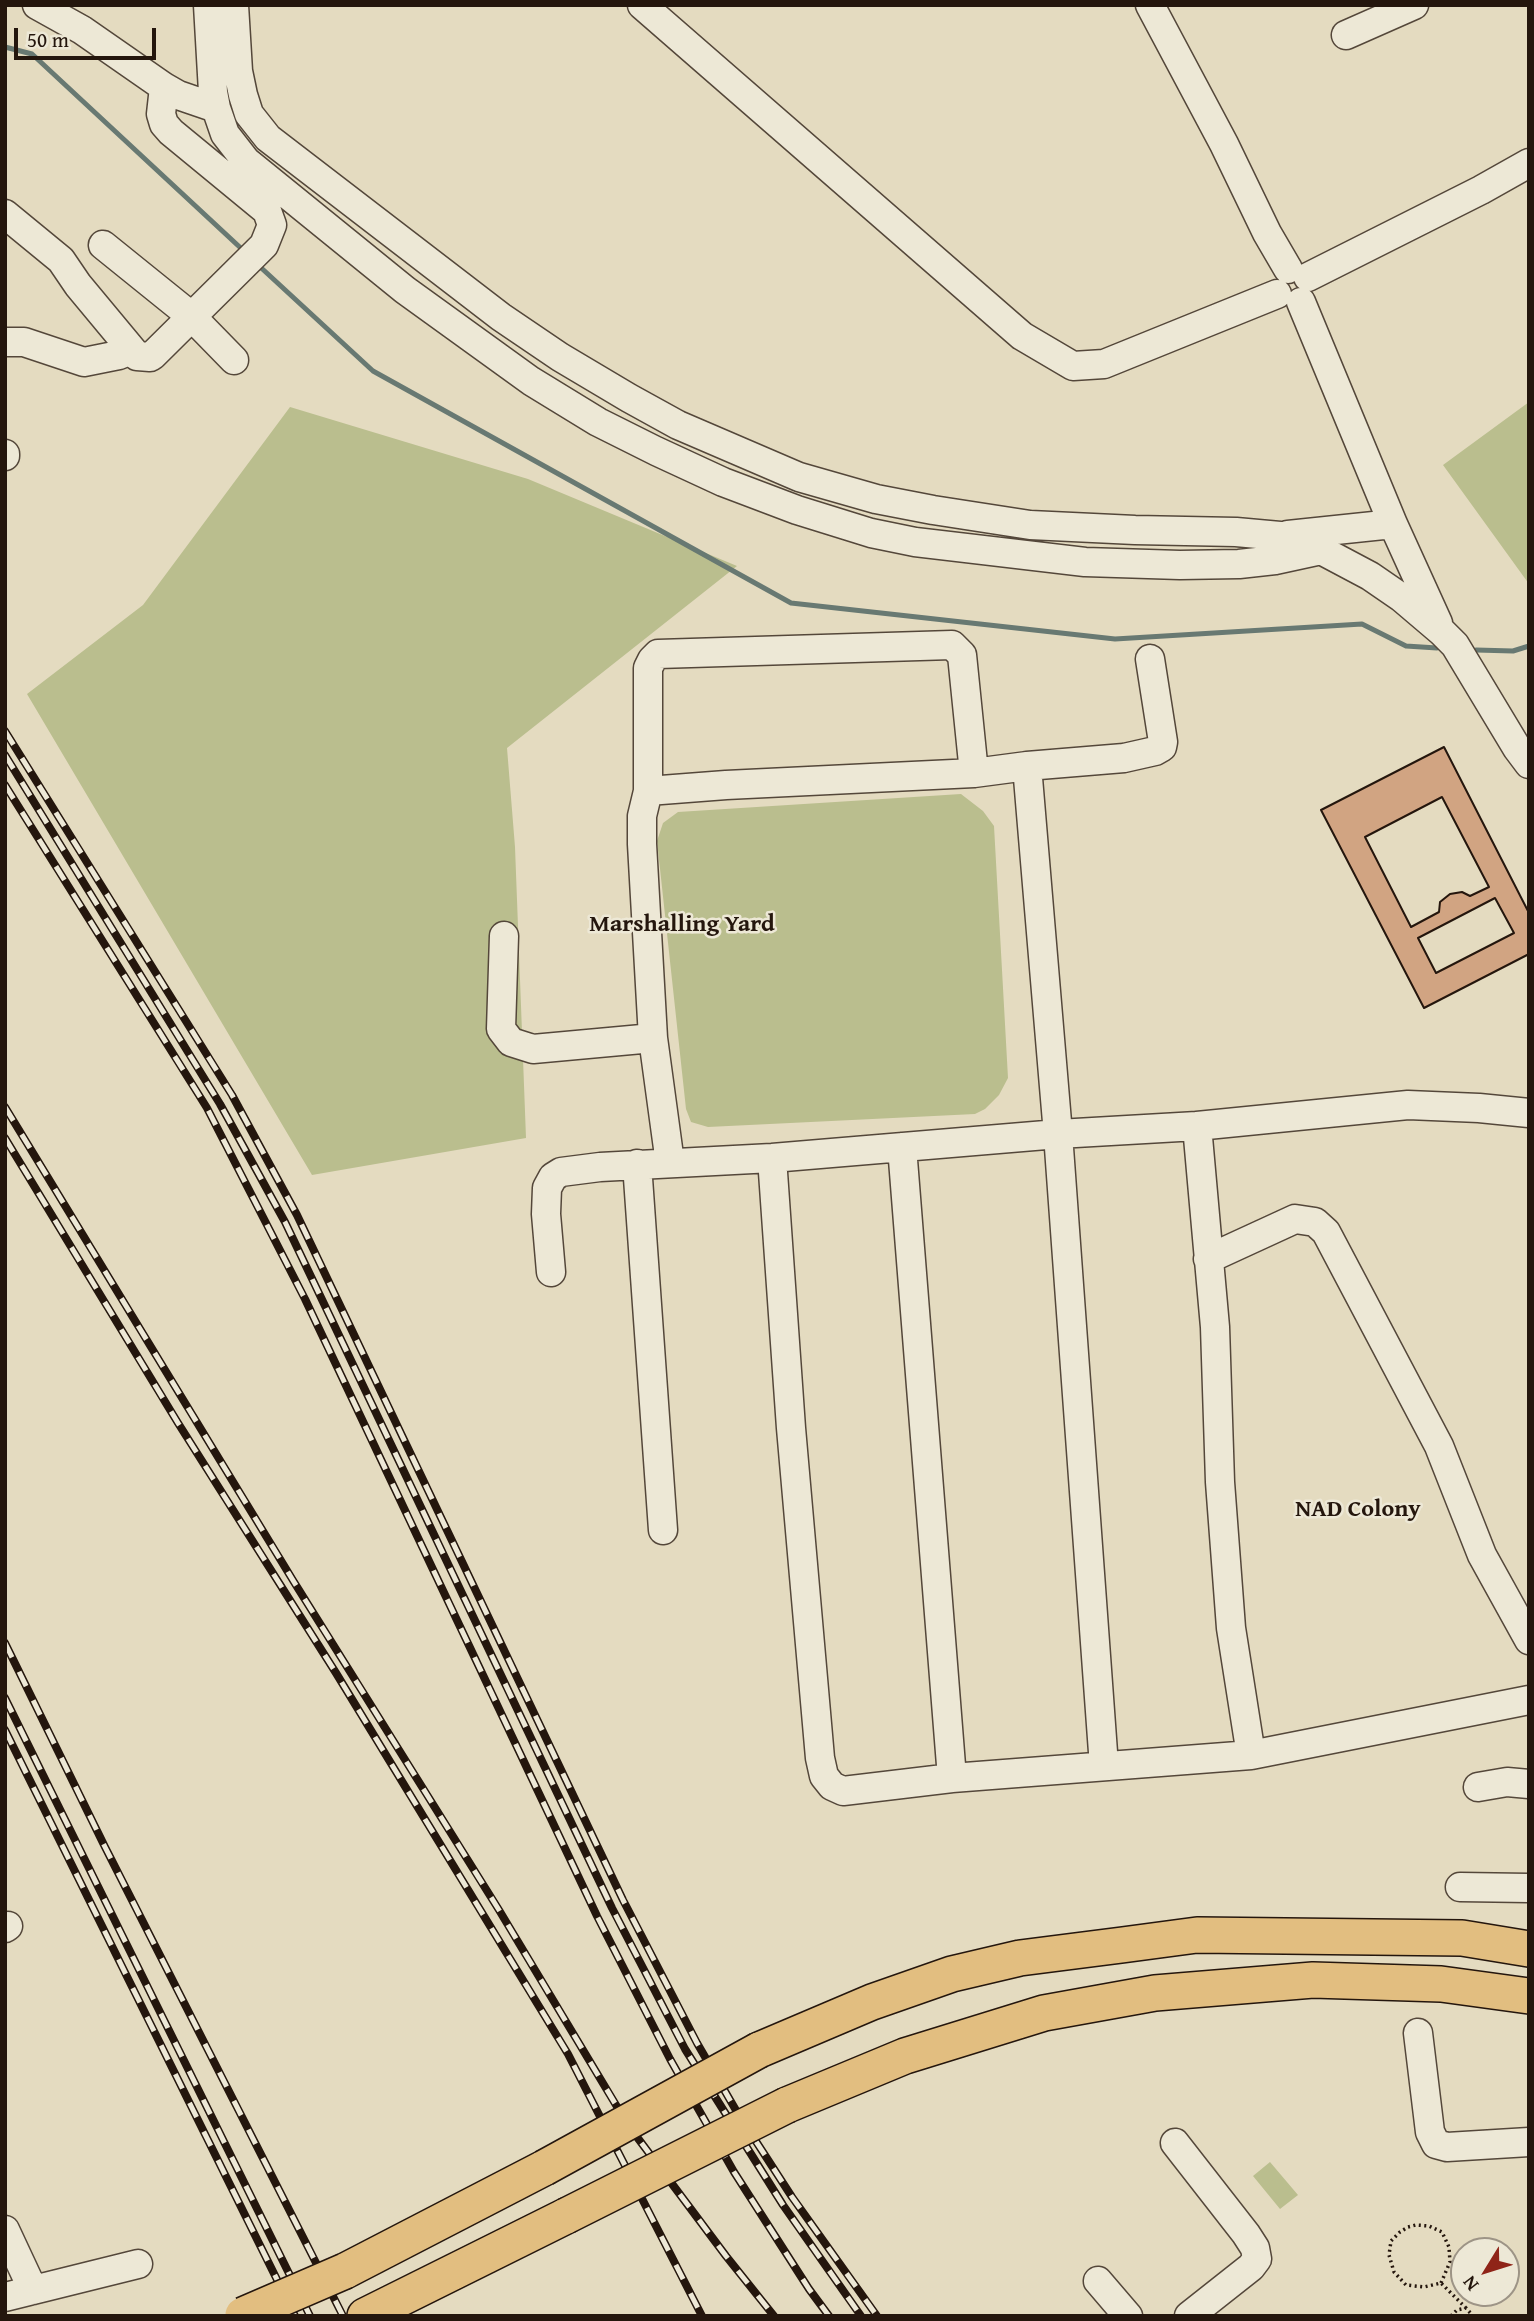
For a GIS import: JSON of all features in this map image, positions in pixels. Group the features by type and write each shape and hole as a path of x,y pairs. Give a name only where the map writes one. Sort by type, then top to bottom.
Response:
{"main road":[{"path":"242,2315 345,2271 544,2168 760,2050 872,2002 952,1974 1020,1958 1197,1935 1462,1938 1529,1949"},
{"path":"371,2313 787,2105 905,2056 1044,2012 1155,1993 1313,1980 1441,1984 1529,1996"}],"street":[{"path":"37,5 82,30 164,87 178,95 216,108"},
{"path":"208,5 216,108 225,134 246,161 405,290 531,381 621,434 723,482 797,510 871,533 915,542 1085,562 1180,565 1239,564 1275,560 1321,550"},
{"path":"234,5 238,71 243,95 248,114 268,138 501,317 560,357 678,425 799,477 876,499 1030,525 1280,536 1393,524"},
{"path":"642,5 1022,336 1073,366 1104,364 1294,285 1482,190 1529,163"},
{"path":"1150,5 1224,144 1294,285 1393,524 1442,632"},
{"path":"1346,35 1414,5"},
{"path":"5,214 61,260 78,285 137,356 150,357 264,245 272,225 267,211 164,124 161,114 164,87"},
{"path":"103,245 191,316 234,360"},
{"path":"5,342 24,342 84,362 131,350"},
{"path":"1280,536 1321,550 1370,576 1412,606 1442,632 1455,645 1523,756 1529,776"},
{"path":"670,1163 653,1038 642,844 642,816 648,791 648,668 652,660 658,654 952,645 962,655 974,773"},
{"path":"648,791 974,773 1124,758 1155,751 1162,747 1161,723 1150,659"},
{"path":"1027,766 1058,1134 1104,1766"},
{"path":"504,936 501,1029 511,1042 533,1049 653,1038"},
{"path":"551,1272 546,1214 547,1188 553,1177 561,1172 637,1164 772,1158 1058,1134 1197,1126 1408,1105 1529,1113"},
{"path":"1197,1126 1215,1327 1220,1482 1231,1628 1251,1755"},
{"path":"902,1147 953,1778"},
{"path":"772,1158 820,1758 824,1776 832,1786 843,1791 953,1778 1251,1755 1529,1700"},
{"path":"637,1164 663,1530"},
{"path":"1208,1259 1295,1219 1315,1222 1326,1232 1439,1446 1482,1555 1529,1640"},
{"path":"1478,1787 1507,1782 1529,1784"},
{"path":"1460,1887 1529,1888"},
{"path":"1418,2033 1430,2132 1436,2144 1447,2147 1529,2142"},
{"path":"1175,2143 1246,2234 1255,2248 1257,2259 1251,2267 1189,2316"},
{"path":"5,2230 33,2290"},
{"path":"5,2297 138,2263"},
{"path":"1098,2281 1128,2316"}],"path":[{"path":"1416,2225 1429,2226 1442,2232 1450,2247 1450,2262 1441,2283 1424,2287 1406,2285 1394,2272 1389,2255 1391,2241 1400,2232 1416,2225"},
{"path":"1441,2283 1473,2316"},
{"path":"1451,2316 1457,2310 1466,2308"}],"green space":[{"path":"1529,402 1529,584 1443,465"},
{"path":"290,407 528,479 737,566 507,748 515,847 526,1138 312,1175 27,694 143,605"},
{"path":"961,794 983,811 994,826 1008,1078 999,1095 985,1109 975,1114 708,1127 691,1122 686,1109 657,841 663,823 678,812"},
{"path":"1270,2162 1298,2195 1280,2209 1253,2176"}],"building":[{"path":"1444,747 1529,913 1529,954 1424,1008 1321,810","holes":["1442,797 1489,887 1470,896 1462,892 1450,894 1440,902 1439,912 1411,927 1365,837","1495,898 1514,933 1436,973 1418,938"]}],"waterway":[{"path":"5,47 32,54 245,252"},
{"path":"257,264 373,371 791,603 1115,639 1362,624 1406,646 1437,648"},
{"path":"1476,650 1513,651 1529,646"}],"railway":[{"path":"5,731 232,1095 297,1215 623,1900 697,2043 737,2112 792,2197 877,2316"},
{"path":"5,755 220,1104 285,1222 612,1908 685,2049 783,2205 861,2316"},
{"path":"5,785 207,1108 305,1299 597,1916 670,2059 734,2172 829,2316"},
{"path":"5,1107 294,1582 499,1910 628,2125 774,2316"},
{"path":"5,1138 568,2054 702,2316"},
{"path":"5,1643 105,1847 343,2316"},
{"path":"5,1698 310,2316"},
{"path":"5,1730 295,2316"}],"district":[{"name":"Marshalling Yard","path":"682,925"},
{"name":"NAD Colony","path":"1358,1510"}]}
